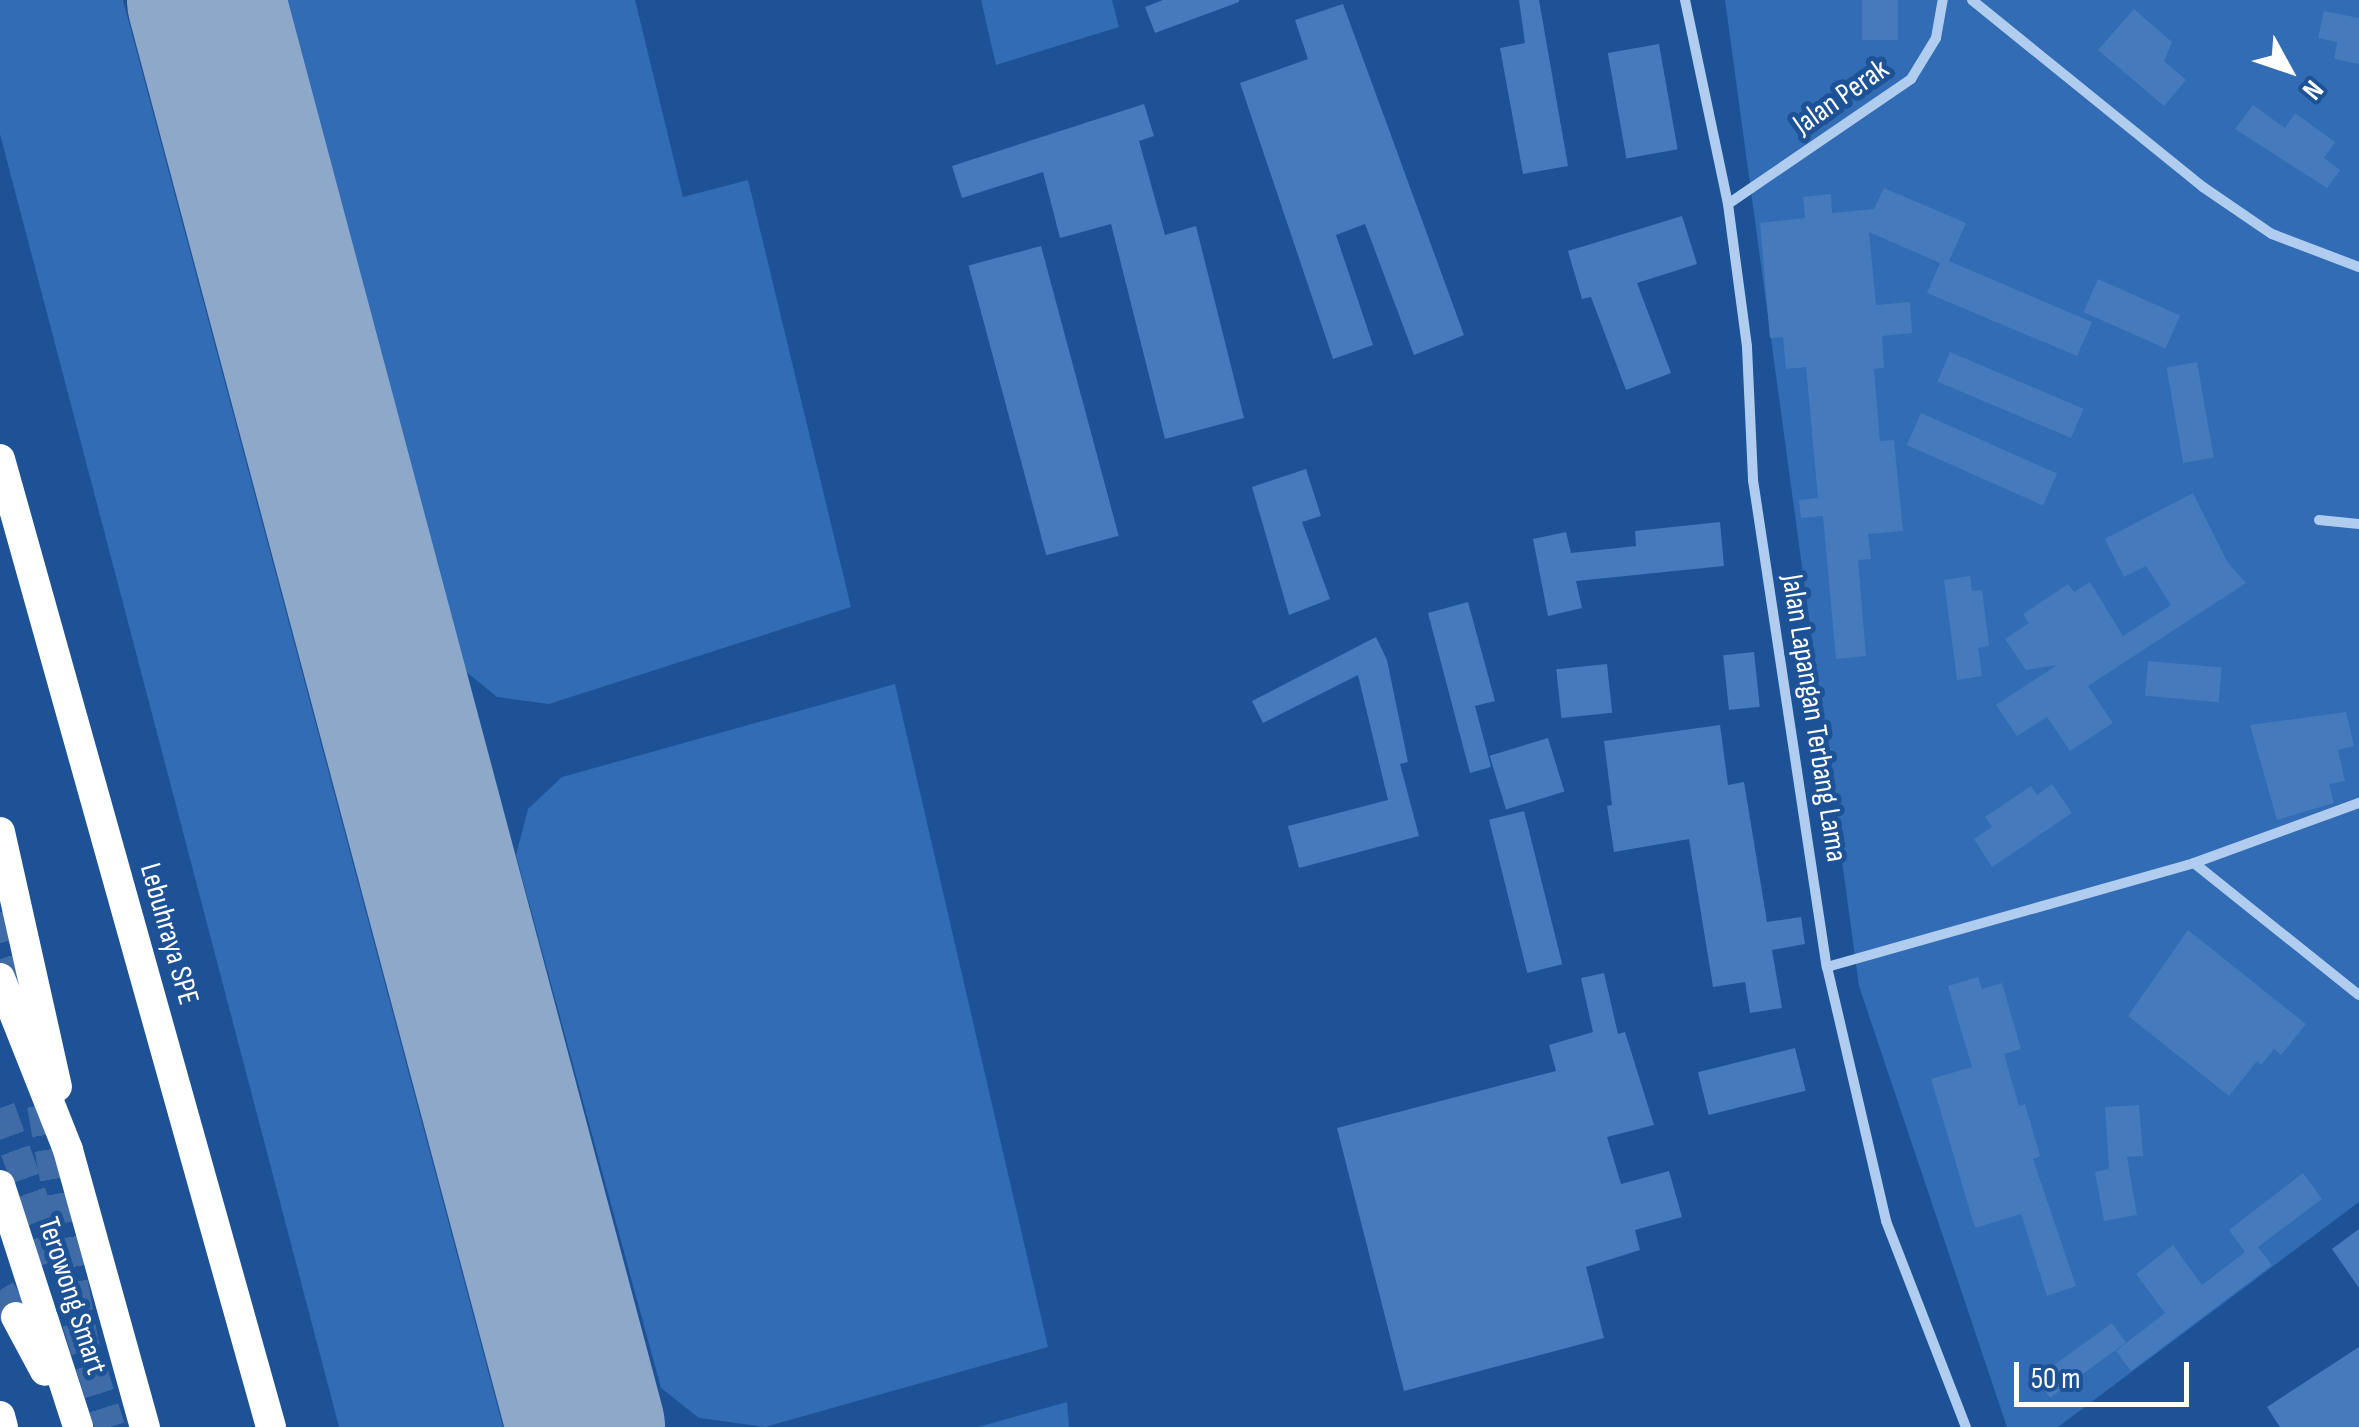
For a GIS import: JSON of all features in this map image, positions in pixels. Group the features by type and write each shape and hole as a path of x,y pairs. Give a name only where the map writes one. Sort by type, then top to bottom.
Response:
{"highway":[{"name":"Lebuhraya SPE","path":"0,459 271,1427"},
{"name":"Lebuhraya SPE","path":"0,518 254,1427"},
{"path":"0,832 45,1016 68,1150 144,1427"},
{"path":"0,978 68,1150"},
{"name":"Terowong Smart","path":"0,1186 76,1427"},
{"path":"16,1317 76,1427"},
{"path":"0,1416 3,1427"}],"street":[{"name":"Jalan Lapangan Terbang Lama","path":"1685,0 1728,204 1747,347 1753,480 1827,967 1886,1221 1966,1427"},
{"name":"Jalan Perak","path":"1728,204 1910,79 1936,38 1943,0"},
{"path":"1972,0 2204,188 2272,234 2359,267"},
{"path":"2320,520 2359,524"},
{"path":"1827,967 2194,863 2359,803"},
{"path":"2194,863 2359,995"}],"shaded area":[{"path":"0,0 123,0 503,1427 339,1427 0,134"},
{"path":"281,0 635,0 683,197 748,180 851,607 549,704 497,697 459,666"},
{"path":"981,0 1112,0 1119,27 996,65"},
{"path":"1725,0 2359,0 2359,1202 2058,1427 2007,1427 1859,986"},
{"path":"895,684 1048,1347 765,1427 699,1418 661,1388 516,855 528,809 562,777"},
{"path":"1067,1402 1069,1427 978,1427"}],"building":[{"path":"1163,0 1239,2 1155,33 1145,7"},
{"path":"1519,0 1539,0 1568,166 1523,174 1500,48 1525,43"},
{"path":"1862,0 1898,0 1898,40 1862,40"},
{"path":"1343,4 1464,335 1414,355 1365,224 1336,235 1373,345 1333,359 1240,83 1308,59 1295,20"},
{"path":"2134,9 2172,42 2164,61 2186,80 2164,106 2098,50"},
{"path":"2324,11 2359,18 2359,64 2334,59 2337,42 2318,38"},
{"path":"1659,44 1678,149 1626,158 1608,53"},
{"path":"1144,104 1154,136 1139,141 1165,235 1196,226 1244,418 1165,439 1111,224 1060,238 1043,172 962,198 952,166"},
{"path":"2253,105 2285,128 2295,113 2335,142 2324,158 2340,170 2327,188 2235,129"},
{"path":"1884,188 1966,223 1949,261 2092,322 2077,356 1927,293 1940,263 1869,232 1876,305 1910,302 1912,333 1882,336 1884,368 1874,369 1880,441 1894,440 1903,531 1868,534 1871,559 1858,560 1866,656 1836,659 1823,516 1801,518 1799,500 1818,498 1806,367 1786,369 1783,337 1770,338 1760,223 1805,218 1803,197 1831,194 1832,213 1874,209"},
{"path":"1682,216 1697,264 1637,283 1671,373 1626,390 1591,297 1582,299 1568,251"},
{"path":"1041,246 1119,536 1046,555 969,265"},
{"path":"2098,279 2180,316 2166,348 2083,312"},
{"path":"1950,352 2083,409 2071,438 1937,381"},
{"path":"2197,362 2214,458 2183,463 2166,367"},
{"path":"1921,413 2057,474 2043,506 1907,445"},
{"path":"1306,469 1321,516 1302,522 1330,599 1289,615 1252,487"},
{"path":"2193,493 2228,563 2246,583 2088,686 2113,723 2070,751 2047,717 2017,736 1996,705 2057,665 2026,670 2005,639 2029,623 2023,614 2068,584 2074,592 2090,582 2123,636 2171,605 2146,566 2124,577 2105,539"},
{"path":"1720,522 1724,566 1576,581 1582,608 1548,616 1533,539 1566,532 1571,553 1636,546 1635,531"},
{"path":"1970,576 1972,591 1982,590 1989,646 1978,648 1982,676 1957,680 1944,580"},
{"path":"1468,602 1495,701 1475,706 1491,767 1470,773 1428,613"},
{"path":"1376,637 1387,660 1408,762 1400,764 1419,836 1299,868 1288,826 1388,800 1358,675 1263,723 1252,701"},
{"path":"1754,652 1760,707 1729,710 1723,655"},
{"path":"2148,661 2222,667 2219,702 2145,696"},
{"path":"1607,664 1612,713 1561,718 1556,669"},
{"path":"2346,712 2354,746 2338,750 2345,781 2329,784 2334,803 2277,820 2250,725"},
{"path":"1720,725 1728,785 1744,782 1767,922 1801,917 1805,944 1772,950 1782,1008 1750,1013 1745,982 1713,987 1689,839 1614,852 1604,741"},
{"path":"1548,738 1564,792 1506,809 1490,756"},
{"path":"2052,784 2072,813 1992,867 1974,839 1992,827 1985,817 2031,786 2037,795"},
{"path":"1524,811 1562,964 1527,973 1489,820"},
{"path":"2188,930 2306,1024 2281,1055 2274,1049 2261,1065 2257,1061 2229,1096 2128,1016"},
{"path":"1604,973 1618,1034 1625,1032 1654,1125 1607,1137 1621,1184 1669,1171 1682,1217 1635,1230 1640,1250 1586,1267 1604,1338 1404,1391 1337,1128 1556,1071 1549,1045 1593,1032 1581,978"},
{"path":"1978,977 1982,989 2002,983 2021,1049 2004,1054 2019,1106 2025,1104 2040,1156 2033,1159 2076,1286 2047,1296 2021,1214 1975,1228 1931,1079 1972,1067 1948,986"},
{"path":"1795,1048 1806,1091 1709,1115 1698,1072"},
{"path":"2139,1105 2143,1156 2127,1157 2137,1215 2104,1221 2095,1172 2109,1169 2105,1107"},
{"path":"2303,1173 2322,1199 2258,1247 2272,1265 2131,1371 2116,1351 2165,1313 2136,1274 2173,1245 2202,1285 2245,1252 2229,1230"},
{"path":"2359,1229 2359,1288 2332,1249"},
{"path":"2112,1323 2126,1342 2050,1398 2036,1378"},
{"path":"2359,1347 2359,1427 2280,1427 2267,1407"}],"runway":[{"path":"206,0 586,1427"}],"tunnel":[{"path":"0,912 21,981"},
{"path":"42,1105 83,1339"},
{"path":"0,1108 55,1260"},
{"path":"0,1290 16,1317"},
{"path":"77,1322 110,1427"}]}
